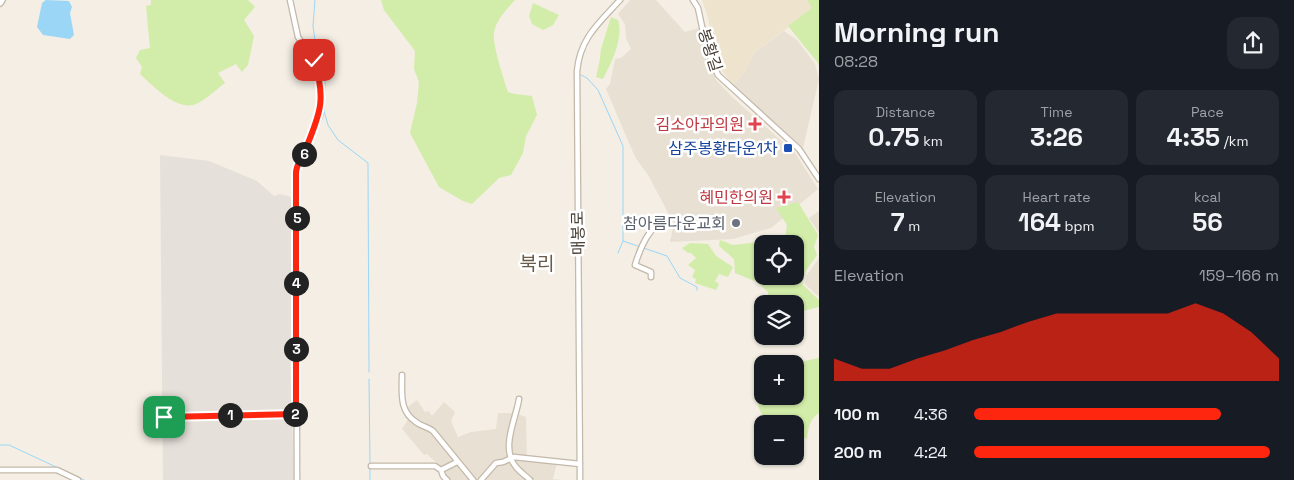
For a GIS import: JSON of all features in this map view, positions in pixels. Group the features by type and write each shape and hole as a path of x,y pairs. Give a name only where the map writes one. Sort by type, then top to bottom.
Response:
{"street":[{"path":"290,0 298,37 311,55 320,79 321,99 320,116 296,169 297,480"},
{"name":"매봉로","path":"580,480 576,71 581,50 587,37 620,0"},
{"name":"봉황길","path":"693,0 698,8 707,50 718,76 799,149 819,179"},
{"path":"651,274 635,266 640,248 656,226"},
{"path":"402,375 402,400 406,412 416,422 433,431 472,480"},
{"path":"519,399 509,442 511,458 515,466 530,480"},
{"path":"159,417 296,414"},
{"path":"481,480 496,463 514,457 580,464"},
{"path":"441,470 457,462"},
{"path":"371,466 435,466 441,470 442,476 447,480"},
{"path":"0,470 57,470 78,480"}],"shaded area":[{"path":"630,0 656,0 685,32 699,28 703,52 716,80 732,97 795,153 818,189 771,228 733,239 670,242 674,224 648,175 635,157 606,89 610,84 615,59 621,58 631,49 626,38 625,24 618,14"},
{"path":"702,0 815,0 818,5 754,53 745,71 733,85 721,69 716,58 708,18"},
{"path":"784,31 797,40 815,64 819,79 803,148 733,85 745,71 754,53"},
{"path":"160,155 209,161 257,181 274,196 279,194 289,196 294,201 294,284 290,349 294,480 163,480"},
{"path":"819,211 819,233 809,218"},
{"path":"819,258 819,297 805,284 807,275"},
{"path":"417,400 425,412 429,411 432,416 444,402 455,412 451,421 458,437 471,432 496,429 498,413 514,413 526,417 527,459 557,463 553,479 561,480 446,480 442,468 427,454 424,455 402,429 409,418 406,408"}],"green space":[{"path":"151,0 248,0 255,7 244,20 254,36 248,65 242,72 236,64 218,73 225,83 197,104 186,105 171,100 140,74 142,67 136,58 140,50 150,48 146,6 151,5"},
{"path":"381,0 515,0 497,24 494,33 495,45 508,92 532,96 537,115 526,136 523,153 511,175 499,178 472,204 439,187 410,133 417,103 419,82 414,69 415,51 384,10"},
{"path":"807,0 819,0 819,66 788,26 812,8"},
{"path":"533,3 559,15 553,25 543,30 532,24 529,16"},
{"path":"611,17 618,20 619,35 616,50 603,79 596,77 601,49"},
{"path":"798,202 818,235 814,247 817,255 804,276 804,235 786,235 787,225 776,208"},
{"path":"720,240 733,245 754,243 754,281 735,273 734,259 719,246"},
{"path":"690,243 708,244 716,256 733,267 728,277 719,274 715,281 719,284 716,290 695,283 696,279 692,277 695,270 688,265 696,258 682,248"},
{"path":"760,285 803,285 819,300 819,307 804,311 804,295 768,295 768,292"},
{"path":"819,358 819,413 812,421 807,439 804,438 804,415 763,415 758,405 804,405 804,361"}],"water":[{"path":"46,0 69,1 72,7 70,13 74,35 70,39 43,35 37,27 42,3"}],"waterway":[{"path":"315,0 313,26 316,48 325,83 324,111 328,125 338,140 368,163 369,372"},
{"path":"581,75 587,78 598,90 623,146 623,241 618,253"},
{"path":"623,241 667,256 680,278 697,287 697,290"},
{"path":"369,379 370,464"},
{"path":"0,445 9,445 84,480"},
{"path":"370,468 370,480"}],"place":[{"name":"김소아과의원","path":"755,124"},
{"name":"삼주봉황타운1차","path":"788,148"},
{"name":"혜민한의원","path":"784,197"},
{"name":"참아름다운교회","path":"736,223"}],"district":[{"name":"북리","path":"537,263"}],"route":[{"path":"164,417 296,414 296,169 320,116 320,79 314,60"}]}
